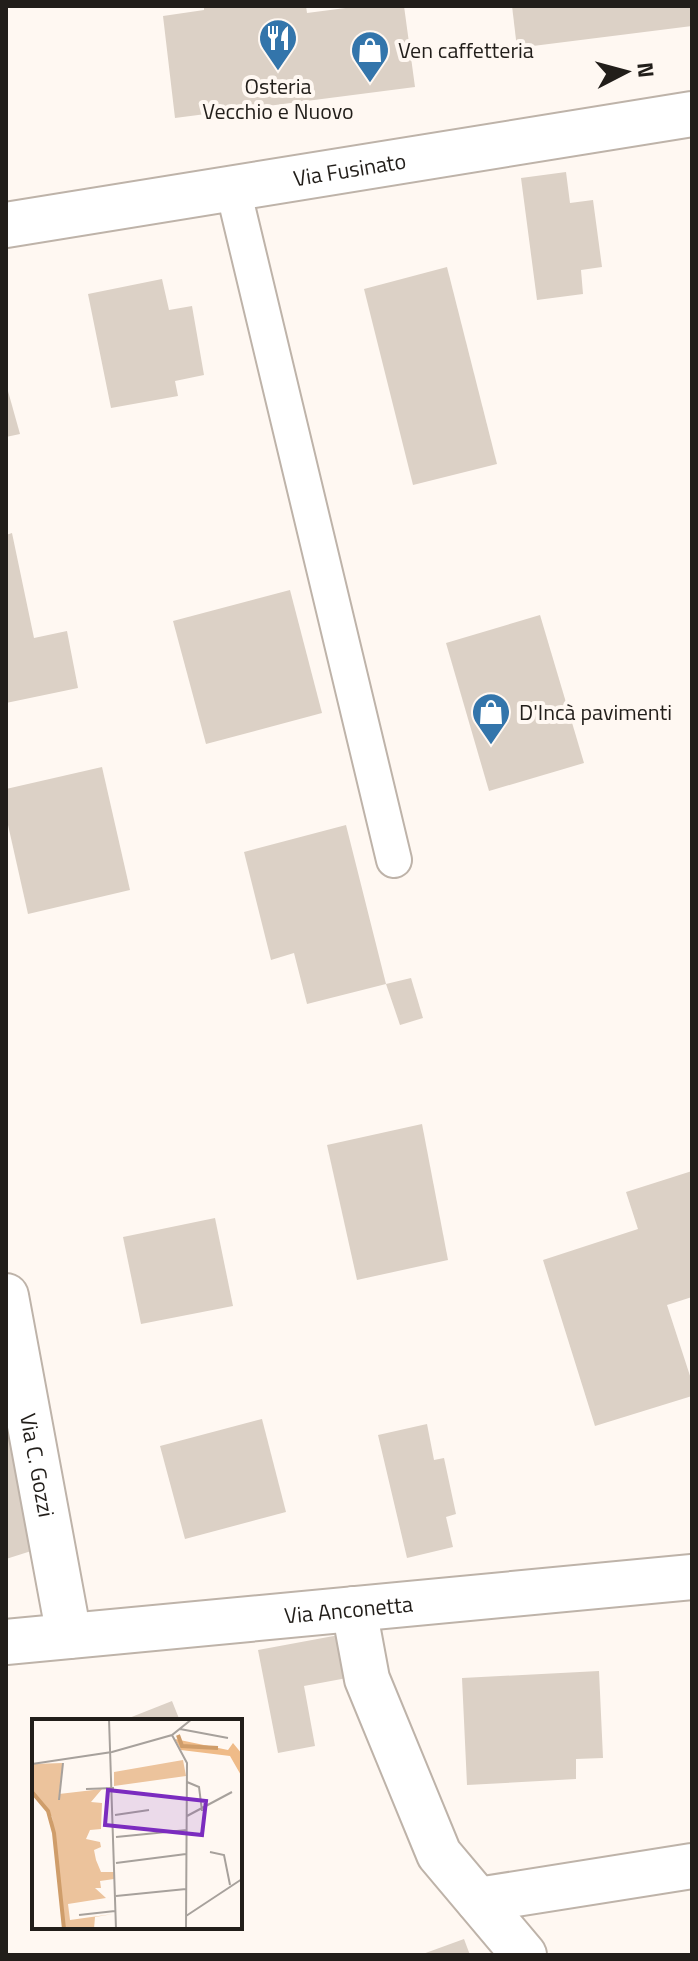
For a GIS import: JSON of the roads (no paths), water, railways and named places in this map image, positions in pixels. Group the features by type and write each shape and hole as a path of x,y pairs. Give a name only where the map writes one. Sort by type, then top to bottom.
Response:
{"street":[{"name":"Via Fusinato","path":"6,225 692,114"},
{"name":"Via C. Gozzi","path":"6,1296 69,1636"},
{"name":"Via Anconetta","path":"6,1642 692,1577"},
{"path":"354,1609 367,1679 439,1854 524,1955"},
{"path":"478,1900 692,1866"}],"lane":[{"path":"233,189 394,860"}],"place":[{"name":"Osteria Vecchio e Nuovo","path":"278,72"},
{"name":"Ven caffetteria","path":"370,84"},
{"name":"D'Incà pavimenti","path":"491,746"}]}
